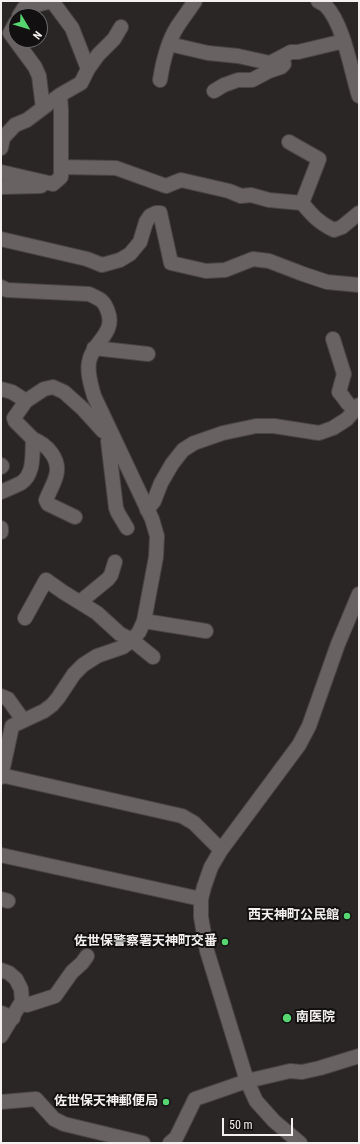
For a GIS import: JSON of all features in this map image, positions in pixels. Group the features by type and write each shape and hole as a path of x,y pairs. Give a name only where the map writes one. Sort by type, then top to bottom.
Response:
{"street":[{"path":"24,8 52,1 72,28 88,70"},
{"path":"160,80 163,62 169,44 177,27 195,1"},
{"path":"318,1 325,6 334,17 344,41 359,96"},
{"path":"1,148 3,138 15,125 28,120 60,95 81,83 98,56 114,39 122,27"},
{"path":"169,44 208,53 238,56 270,63 291,52 298,52 344,41"},
{"path":"21,48 39,76 43,108"},
{"path":"214,91 224,85 238,80 252,80 269,71 281,67 298,52"},
{"path":"1,187 37,187 53,184 61,177 60,95"},
{"path":"289,142 319,159 302,203"},
{"path":"61,167 116,168 166,186 181,180 229,191 241,196 251,195 269,200 302,203 323,225 334,230 342,227 359,213"},
{"path":"1,172 53,184"},
{"path":"1,239 87,259 102,265 120,260 130,254 140,242 146,222 150,216 160,213 172,263 206,271 225,270 253,259 269,261 327,282 359,285"},
{"path":"1,287 6,290 89,294 100,299 105,304 110,318 108,330 94,348 89,362 89,379 94,396 152,519 157,536 156,557 144,621 139,632 123,647 97,656 83,665 74,674 52,705 12,726 1,775 182,816 194,823 221,850"},
{"path":"333,339 344,374 339,392 343,395 350,407 357,407"},
{"path":"94,348 148,354"},
{"path":"75,517 48,504 46,500 57,475 57,466 52,453 38,441 33,439 15,421 14,418 26,401 44,389 53,387 64,392 83,409 103,431 112,434"},
{"path":"1,390 12,392 26,401"},
{"path":"147,510 154,501 160,483 172,464 183,450 194,443 223,433 256,426 274,426 319,433 333,428 347,419 357,407"},
{"path":"112,434 108,441 116,508 127,528"},
{"path":"1,492 22,482 28,476 31,468 33,439"},
{"path":"80,602 108,579 111,575 115,562"},
{"path":"25,618 46,580 102,616 120,634 132,640 153,657"},
{"path":"300,1143 274,1121 256,1101 247,1081 207,951 201,917 201,900 211,867 221,850 276,777 301,741 309,726 338,644 359,594"},
{"path":"144,621 206,632"},
{"path":"1,696 8,699 23,720"},
{"path":"1,855 201,900"},
{"path":"1,970 9,973 16,979 21,989 22,1001 27,1005 55,996 72,972 87,956"},
{"path":"1,1036 7,1015 22,1001"},
{"path":"170,1143 176,1138 195,1099 247,1081 290,1071 302,1072 320,1068 359,1056"},
{"path":"1,1102 36,1099 54,1118 64,1124 143,1143"}],"place":[{"name":"西天神町公民館","path":"347,916"},
{"name":"佐世保警察署天神町交番","path":"225,942"},
{"name":"南医院","path":"287,1018"},
{"name":"佐世保天神郵便局","path":"166,1102"}]}
